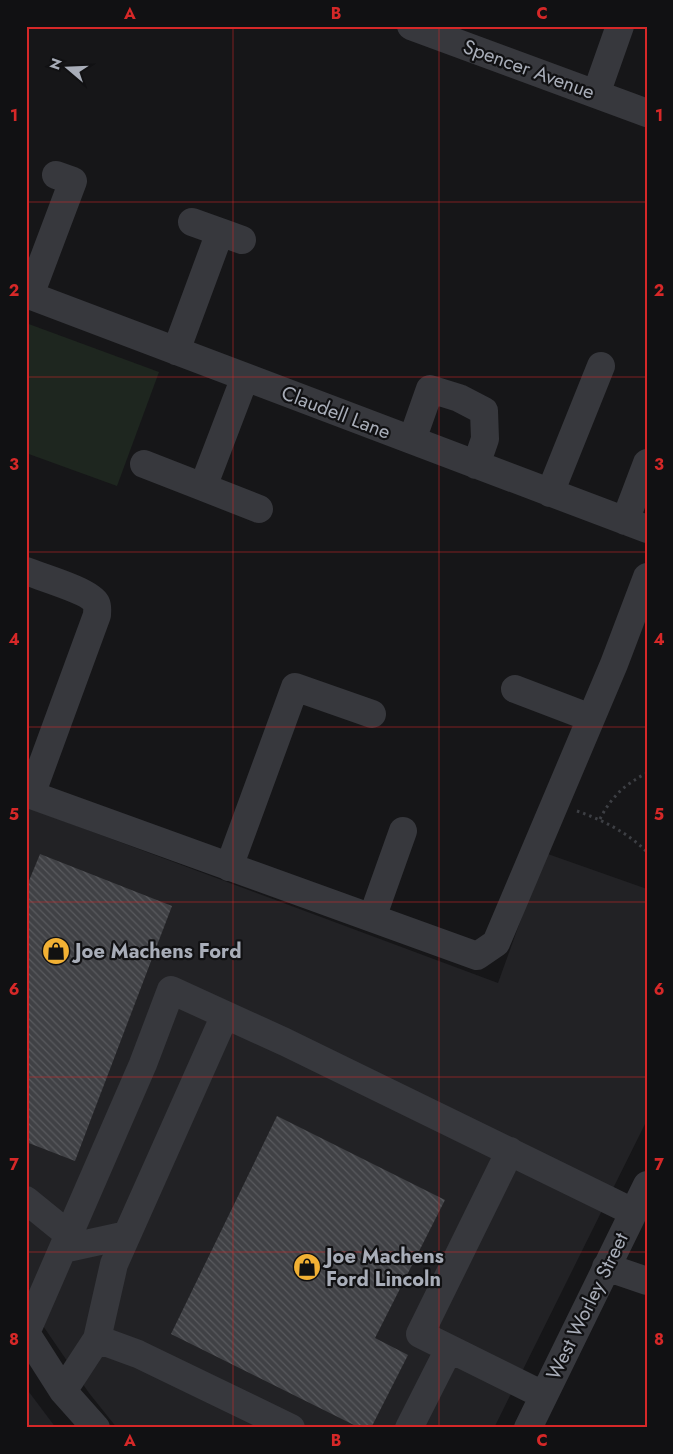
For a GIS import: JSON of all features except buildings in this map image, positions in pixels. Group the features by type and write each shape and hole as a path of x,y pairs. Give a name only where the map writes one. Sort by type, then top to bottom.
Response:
{"street":[{"path":"596,94 620,26"},
{"name":"Spencer Avenue","path":"423,28 647,112"},
{"path":"28,295 74,182"},
{"path":"176,351 231,236 192,222"},
{"name":"Claudell Lane","path":"28,295 636,525"},
{"path":"550,493 600,366"},
{"path":"203,487 245,377"},
{"path":"412,440 430,389 459,398 484,411 485,439 476,465"},
{"path":"636,525 647,463"},
{"path":"144,464 259,509"},
{"path":"26,571 81,592 96,602 98,608 29,794 477,956 496,944 646,584"},
{"path":"230,867 295,687 372,714"},
{"path":"516,689 591,718"},
{"path":"372,918 403,831"},
{"path":"96,1428 63,1391 26,1333 143,1064 171,990 285,1042 633,1212"},
{"path":"63,1391 97,1339 114,1264 225,1015"},
{"path":"510,1151 420,1334 544,1395"},
{"name":"West Worley Street","path":"528,1428 647,1186"},
{"path":"26,1200 66,1242"},
{"path":"66,1242 127,1235"},
{"path":"606,1266 647,1281"},
{"path":"97,1339 138,1354 292,1428"},
{"path":"410,1428 449,1349"}],"path":[{"path":"600,820 619,790 647,773"},
{"path":"556,803 600,820 637,842 647,852"}],"shaded area":[{"path":"26,323 159,372 117,486 26,453"},
{"path":"26,807 498,983 545,853 647,889 647,1120 494,1428 117,1428 89,1393 26,1301"},
{"path":"26,1388 56,1428 26,1428"}],"place":[{"name":"Joe Machens Ford","path":"56,951"},
{"name":"Joe Machens Ford Lincoln","path":"307,1267"}]}
